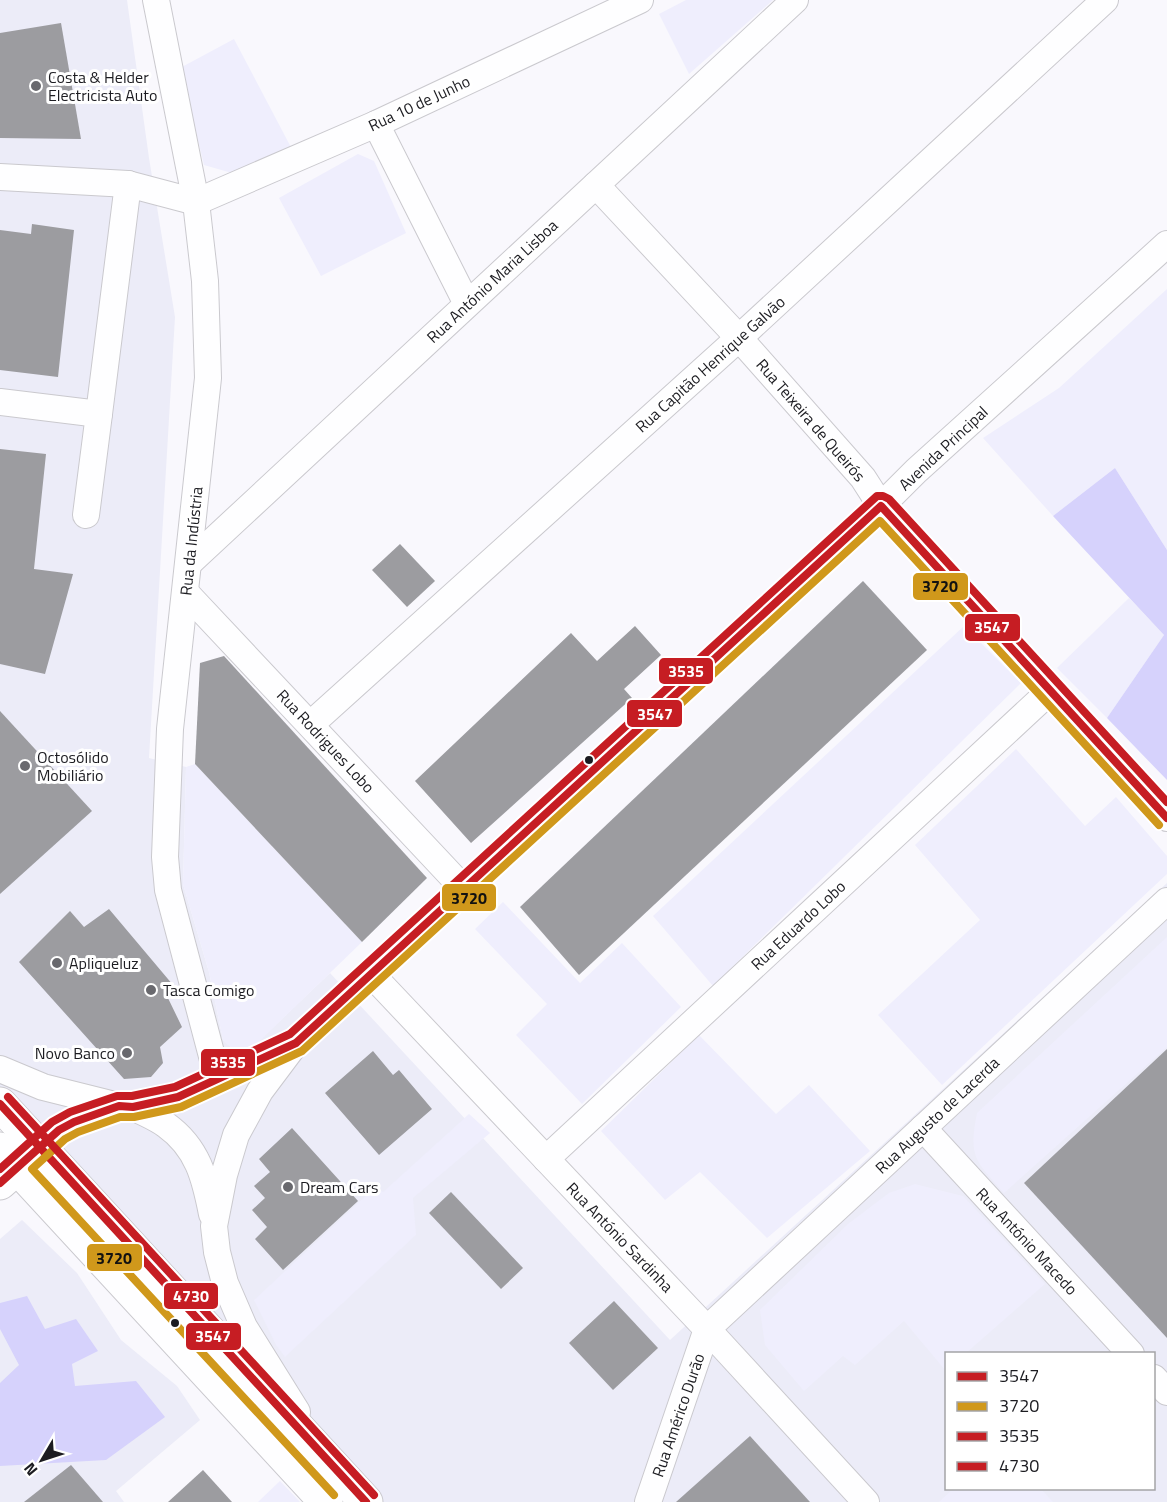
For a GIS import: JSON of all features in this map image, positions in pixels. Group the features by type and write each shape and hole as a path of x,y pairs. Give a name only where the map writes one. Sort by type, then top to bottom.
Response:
{"main road":[{"path":"0,1104 14,1162 326,1502"},
{"path":"14,1162 325,1458 366,1502"}],"street":[{"name":"Rua da Indústria","path":"156,0 196,202 205,280 208,378 170,729 165,857 168,890 218,1079"},
{"name":"Rua 10 de Junho","path":"196,202 376,124 640,0"},
{"name":"Rua António Maria Lisboa","path":"189,563 795,0"},
{"name":"Rua Capitão Henrique Galvão","path":"311,724 739,338 1105,0"},
{"path":"376,124 467,304"},
{"path":"0,177 128,184 196,202"},
{"path":"86,515 128,184"},
{"name":"Rua Teixeira de Queirós","path":"596,185 739,338 862,478 881,506 1167,818"},
{"name":"Avenida Principal","path":"214,1226 224,1175 236,1136 260,1091 296,1043 881,506 916,471 1167,244"},
{"path":"0,402 99,414"},
{"name":"Rua Rodrigues Lobo","path":"186,593 464,889"},
{"name":"Rua Eduardo Lobo","path":"546,1159 1050,691"},
{"name":"Rua Augusto de Lacerda","path":"707,1329 1167,901"},
{"name":"Rua António Sardinha","path":"372,975 707,1329 866,1502"},
{"name":"Avenida Principal","path":"14,1162 74,1122 126,1107 178,1097 296,1043"},
{"name":"Avenida Principal","path":"0,1069 43,1087 126,1107 166,1125 185,1143 197,1159 206,1186 217,1252 225,1282 244,1327 325,1458"},
{"name":"Rua António Macedo","path":"923,1128 1130,1352"},
{"name":"Rua Américo Durão","path":"648,1502 707,1329"},
{"path":"1155,1379 1167,1392"}],"shaded area":[{"path":"0,0 127,0 149,158 175,317 149,758 186,767 183,884 209,972 223,1040 242,1057 330,973 670,1340 1167,883 1167,1502 346,1502 0,1123"},
{"path":"686,0 773,0 689,74 659,14"},
{"path":"234,39 294,153 239,175 204,165 180,68"},
{"path":"358,154 374,161 406,233 321,276 279,198"},
{"path":"1167,289 1167,550 1115,468 1053,516 983,438 1059,388"},
{"path":"1115,468 1167,550 1167,780 1107,718 1164,635 1053,516"},
{"path":"1129,598 1164,635 1107,718 1057,668"},
{"path":"964,626 1021,683 713,986 653,916"},
{"path":"1016,749 1085,826 1116,797 1167,856 1167,874 942,1085 878,1015 980,920 915,845"},
{"path":"195,764 362,942 242,1058 223,1040 209,972 183,884 186,767"},
{"path":"503,902 580,983 622,943 681,1007 582,1104 516,1035 547,1004 475,929"},
{"path":"1167,937 1167,1047 1004,1193 981,1165 974,1150 973,1140 977,1113"},
{"path":"699,1035 776,1114 809,1085 870,1151 767,1238 700,1172 665,1200 601,1131"},
{"path":"469,1114 490,1133 413,1198 416,1235 285,1357 276,1345 254,1300 375,1187 383,1192"},
{"path":"915,1184 963,1196 1045,1284 967,1352 945,1352 945,1370 904,1321 855,1365 843,1356 804,1391 765,1345 760,1310 848,1224 889,1193"},
{"path":"22,1220 77,1273 121,1340 177,1386 200,1420 116,1491 124,1502 0,1502 0,1239"},
{"path":"27,1296 45,1329 76,1319 98,1351 72,1364 75,1386 136,1381 165,1417 106,1460 0,1466 0,1383 19,1365 0,1329 0,1303"},
{"path":"280,1481 300,1502 258,1502"},
{"path":"952,1490 1042,1490 1053,1502 939,1502"}],"building":[{"name":"Costa & Helder Electricista Auto","path":"61,23 81,139 0,138 0,33"},
{"path":"32,224 74,230 58,377 0,370 0,230 31,234"},
{"path":"0,449 46,454 34,569 73,574 45,674 0,664"},
{"path":"400,544 435,581 407,607 372,570"},
{"path":"863,581 927,650 579,975 520,907"},
{"path":"635,626 661,655 624,689 632,698 471,843 415,781 571,633 597,661"},
{"path":"224,656 427,878 362,942 195,764 200,663"},
{"name":"Octosólido Mobiliário","path":"0,711 92,811 0,894"},
{"path":"109,909 173,985 166,994 182,1027 160,1047 163,1063 151,1077 124,1079 19,962 70,911 84,927"},
{"path":"1167,1049 1167,1338 1024,1183"},
{"path":"373,1051 393,1075 399,1070 432,1109 379,1155 325,1093"},
{"path":"292,1128 358,1201 283,1270 255,1239 267,1227 252,1210 265,1198 254,1186 270,1172 259,1159"},
{"path":"451,1192 523,1268 501,1289 429,1213"},
{"path":"614,1301 658,1348 613,1390 569,1343"},
{"path":"750,1436 810,1502 676,1502"},
{"path":"71,1465 103,1502 24,1502"},
{"path":"203,1470 232,1502 168,1502"}],"transit line":[{"name":"3535","path":"0,1169 52,1122 70,1112 117,1096 132,1096 175,1087 290,1034 877,496 889,499 1167,802"},
{"name":"3547","path":"0,1183 59,1130 74,1122 119,1106 133,1107 178,1097 296,1043 881,506 1167,818"},
{"name":"3720","path":"334,1495 32,1169 65,1139 120,1117 134,1117 181,1107 302,1051 880,521 1159,825"},
{"name":"4730","path":"8,1097 374,1495"},
{"name":"3547","path":"0,1104 366,1502"}],"place":[{"name":"Costa & Helder Electricista Auto","path":"36,86"},
{"name":"Octosólido Mobiliário","path":"25,766"},
{"name":"Apliqueluz","path":"57,963"},
{"name":"Tasca Comigo","path":"151,990"},
{"name":"Novo Banco","path":"127,1053"},
{"name":"Dream Cars","path":"288,1187"}]}
